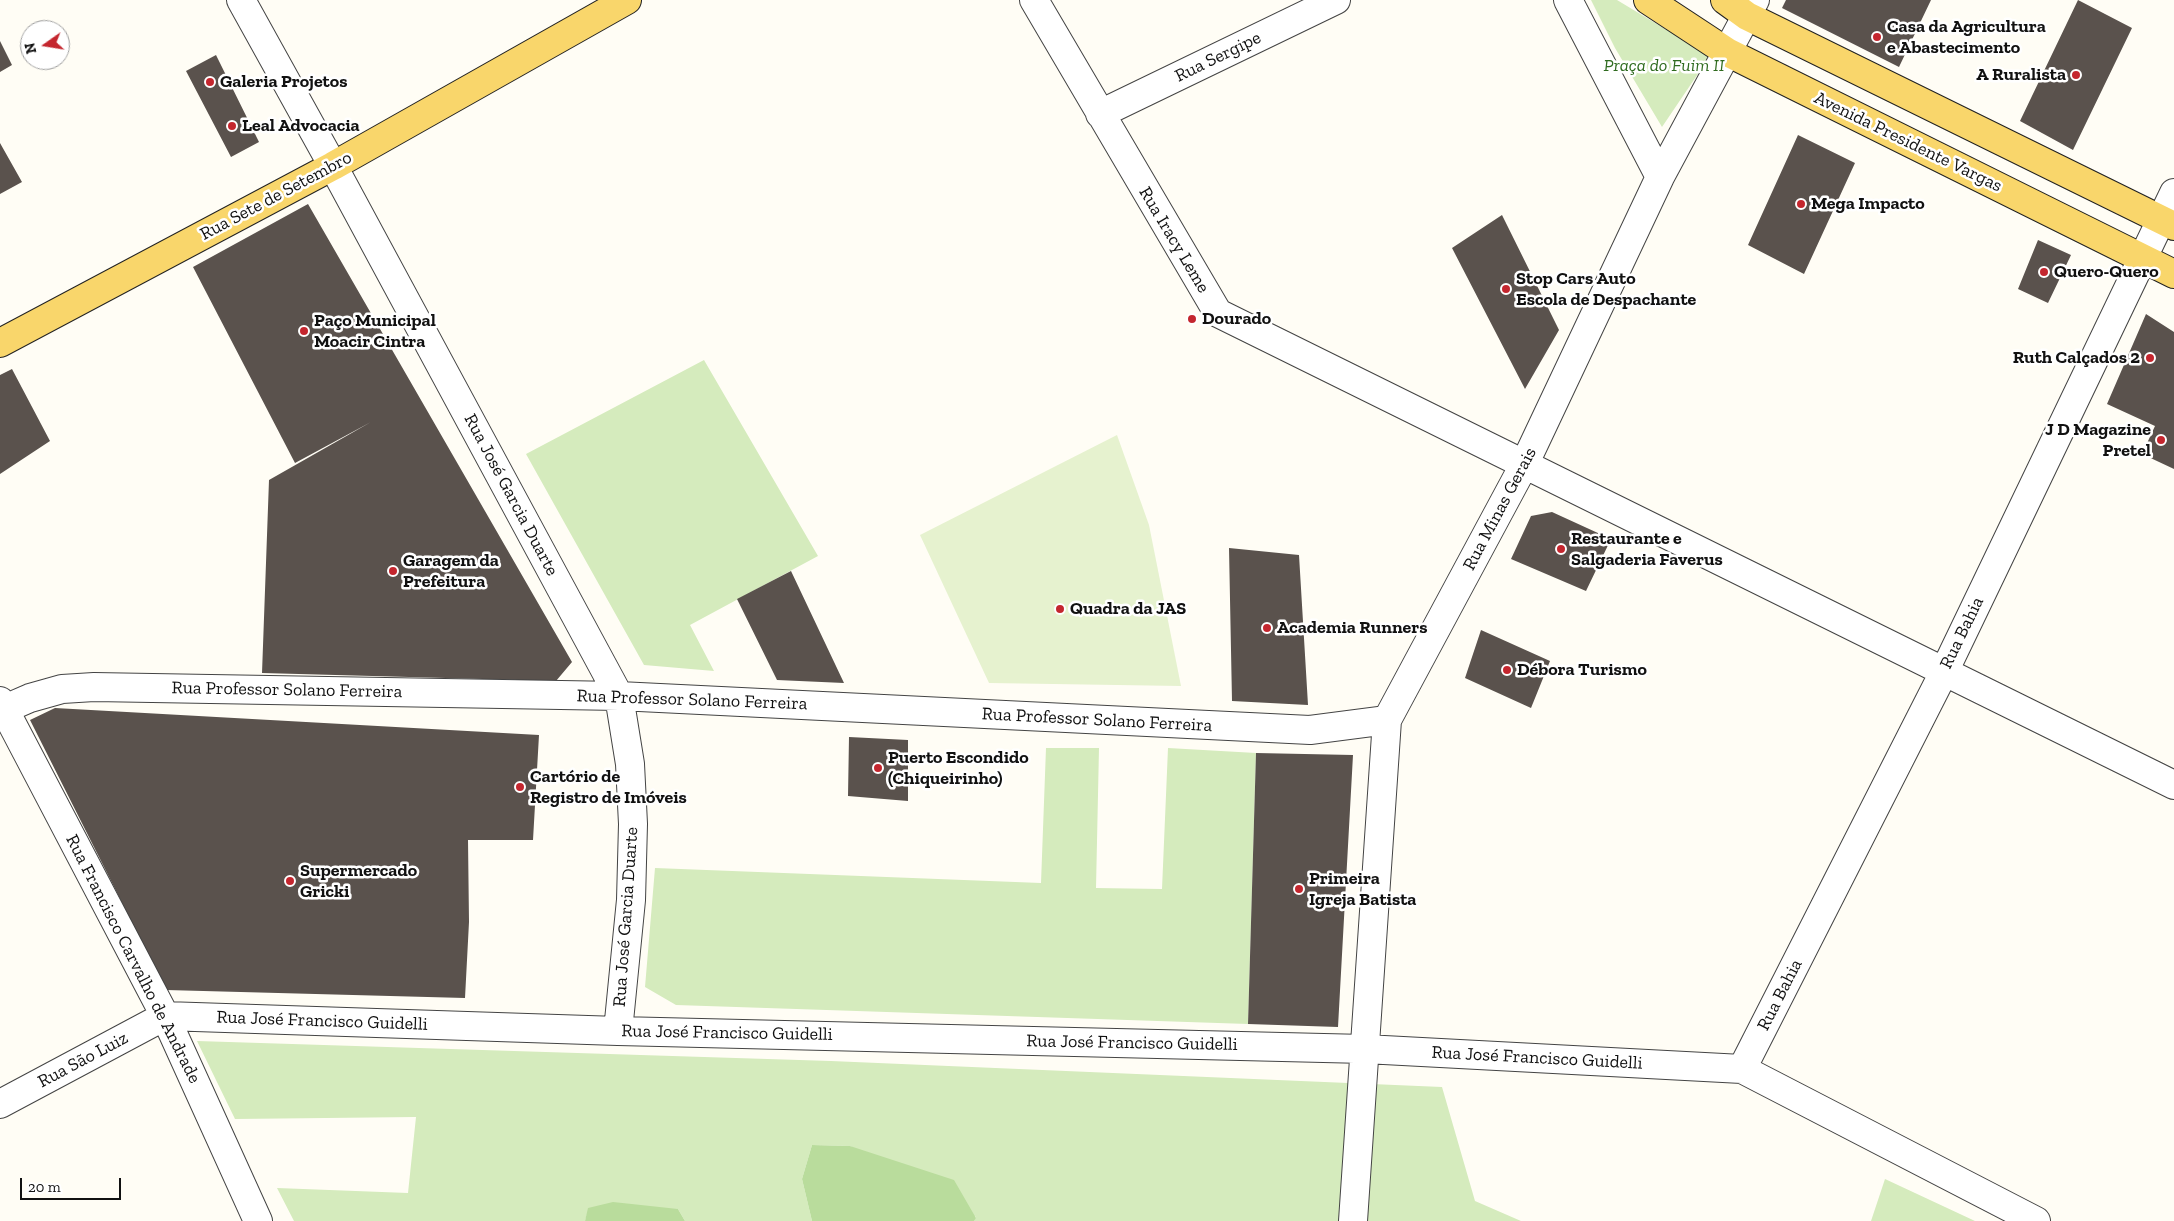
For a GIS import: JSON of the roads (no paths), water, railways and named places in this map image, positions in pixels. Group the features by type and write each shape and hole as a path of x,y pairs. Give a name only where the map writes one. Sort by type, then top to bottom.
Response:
{"main road":[{"name":"Rua Sete de Setembro","path":"0,343 333,166 627,0"},
{"name":"Avenida Presidente Vargas","path":"1648,0 1727,52 2174,274"},
{"path":"1724,0 1751,8 2167,223"}],"street":[{"name":"Rua José Garcia Duarte","path":"241,0 333,166 619,696 630,764 633,824 630,900 618,1031"},
{"name":"Rua Iracy Leme","path":"1034,0 1218,313 2174,785"},
{"name":"Rua Sergipe","path":"1100,114 1336,0"},
{"path":"1568,0 1660,178"},
{"name":"Rua Minas Gerais","path":"1353,1221 1387,720 1524,465 1660,178 1751,8"},
{"name":"Rua Bahia","path":"1742,1069 1944,672 2142,258 2167,223 2174,193"},
{"name":"Rua Professor Solano Ferreira","path":"1,707 62,689 94,687 619,696 1310,730 1387,720"},
{"name":"Rua Francisco Carvalho de Andrade","path":"1,707 178,1017 258,1221"},
{"name":"Rua José Francisco Guidelli","path":"178,1017 618,1031 1364,1049 1742,1069 2036,1221"},
{"name":"Rua São Luiz","path":"0,1104 178,1017"}],"place":[{"name":"Casa da Agricultura e Abastecimento","path":"1877,37"},
{"name":"A Ruralista","path":"2076,75"},
{"name":"Galeria Projetos","path":"210,82"},
{"name":"Leal Advocacia","path":"232,126"},
{"name":"Mega Impacto","path":"1801,204"},
{"name":"Quero-Quero","path":"2044,272"},
{"name":"Stop Cars Auto Escola de Despachante","path":"1506,289"},
{"name":"Dourado","path":"1192,319"},
{"name":"Paço Municipal Moacir Cintra","path":"304,331"},
{"name":"Ruth Calçados 2","path":"2150,358"},
{"name":"J D Magazine Pretel","path":"2161,440"},
{"name":"Restaurante e Salgaderia Faverus","path":"1561,549"},
{"name":"Garagem da Prefeitura","path":"393,571"},
{"name":"Quadra da JAS","path":"1060,609"},
{"name":"Academia Runners","path":"1267,628"},
{"name":"Débora Turismo","path":"1507,670"},
{"name":"Puerto Escondido (Chiqueirinho)","path":"878,768"},
{"name":"Cartório de Registro de Imóveis","path":"520,787"},
{"name":"Supermercado Gricki","path":"290,881"},
{"name":"Primeira Igreja Batista","path":"1299,889"}],"park label":[{"name":"Praça do Fuim II","path":"1664,66"}]}
